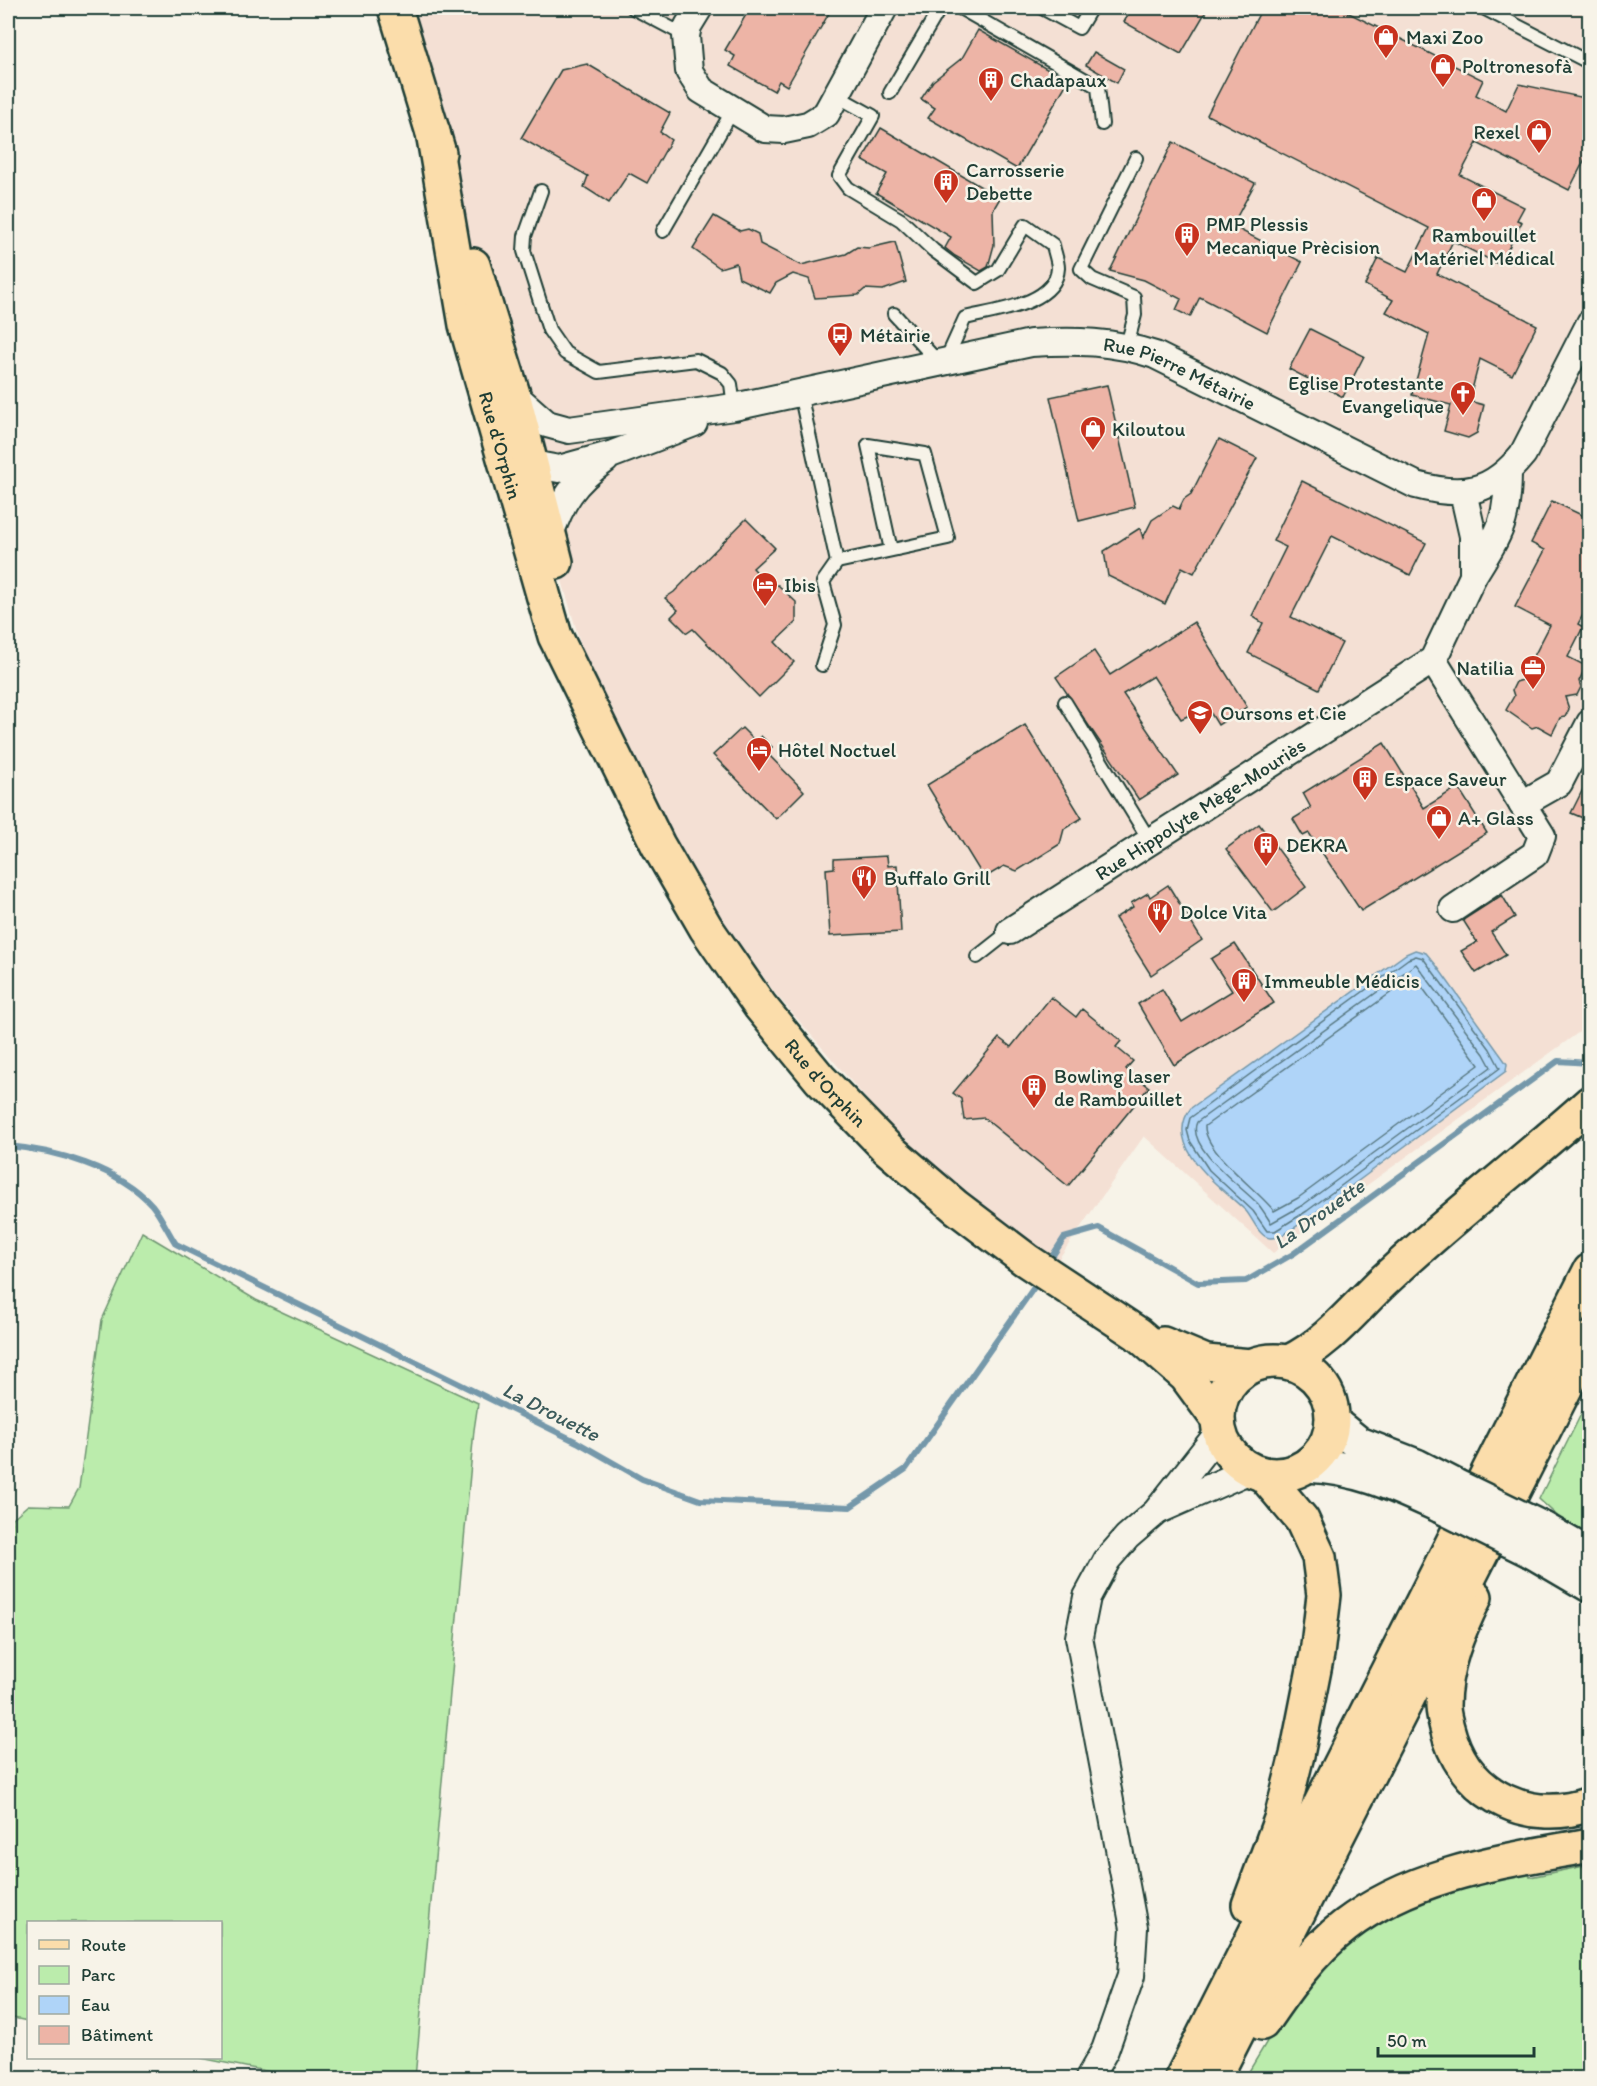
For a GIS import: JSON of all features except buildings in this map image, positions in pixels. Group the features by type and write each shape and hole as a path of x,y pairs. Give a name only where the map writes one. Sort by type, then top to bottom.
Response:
{"main road":[{"name":"Rue d'Orphin","path":"395,8 513,394 549,538 610,745"},
{"name":"Rue d'Orphin","path":"433,132 466,325 555,636 658,845 706,928 760,1006 820,1078 886,1148 956,1207 1026,1260 1138,1334 1186,1376 1218,1425"},
{"path":"1289,1362 1307,1354 1326,1339 1389,1276 1590,1103"},
{"path":"1202,2071 1590,1271"},
{"name":"Rue d'Orphin","path":"1138,1334 1206,1362 1251,1365"},
{"path":"1202,2071 1509,1499 1590,1339"},
{"path":"1202,2071 1182,2045 1246,1914 1281,1819 1297,1755 1317,1654 1324,1595 1319,1557 1302,1520 1257,1472 1229,1453 1218,1425 1223,1392 1234,1376 1251,1365 1270,1360 1289,1362 1305,1369 1319,1381 1328,1395 1332,1422 1328,1440 1320,1454 1308,1465 1287,1474 1257,1472"},
{"path":"1332,1422 1359,1444 1416,1466 1448,1496"},
{"path":"1308,1465 1339,1467 1362,1472 1448,1496 1537,1540 1590,1556"},
{"path":"1509,1499 1511,1526 1463,1621 1448,1663 1443,1707 1447,1729 1454,1749 1468,1773 1490,1794 1517,1808 1543,1813 1570,1811 1590,1804"},
{"path":"1537,1540 1590,1585"},
{"path":"1202,2071 1253,2037 1280,1997 1321,1948 1343,1927 1368,1910 1409,1889 1446,1875 1590,1845"}],"street":[{"path":"699,8 688,26 686,36 689,70 701,90 765,129 784,130 808,125 826,114 884,8"},
{"name":"Rue Pierre Métairie","path":"513,394 547,424 569,430 734,407 1031,343 1077,339 1127,345 1155,355 1416,485 1439,491 1463,492 1485,487 1509,472 1523,454 1590,323"},
{"name":"Rue Pierre Métairie","path":"498,438 532,464 559,469 613,454 734,407"},
{"name":"Rue Pierre Métairie","path":"549,538 560,506 584,474 613,454"},
{"path":"1453,909 1535,854 1542,836 1433,660 1473,576 1498,534 1508,505 1509,472"},
{"path":"1463,492 1473,536 1473,576"},
{"name":"Rue Hippolyte Mège-Mouriès","path":"1010,931 1433,660"},
{"path":"1522,804 1559,783 1587,734"},
{"path":"1089,2079 1105,2050 1131,1976 1134,1928 1079,1637 1087,1597 1107,1560 1127,1537 1156,1512 1218,1425"},
{"path":"1156,1512 1257,1472"}],"lane":[{"path":"633,8 686,36"},
{"path":"890,93 940,8"},
{"path":"960,8 1098,87 1102,124"},
{"path":"1042,8 1079,28 1091,8"},
{"path":"1483,8 1590,63"},
{"path":"837,96 873,116 838,176 848,188 902,219 933,249 977,282 998,270 1025,225 1053,245 1058,268 1048,290 1030,302 965,318 942,362 894,314"},
{"path":"663,231 733,110"},
{"path":"1127,345 1135,315 1134,297 1092,279 1082,269 1136,158"},
{"path":"541,191 525,236 524,251 549,330 565,353 599,372 696,360 708,364 731,384 734,407"},
{"path":"800,393 837,562"},
{"path":"822,665 835,625 823,582 837,562 948,538 925,454 868,445 891,550"},
{"path":"1065,702 1150,842"},
{"path":"977,957 1010,931"}],"shaded area":[{"path":"395,8 1589,8 1589,1025 1273,1253 1144,1136 1055,1264 894,1131 774,992 719,914 647,789 610,745"}],"green space":[{"path":"142,1232 256,1300 478,1403 415,2078 301,2078 206,2059 222,2059 222,1921 27,1921 27,2021 8,2017 8,1563 13,1518 28,1505 69,1506 79,1488 102,1320"},
{"path":"1589,1398 1589,1545 1539,1499"},
{"path":"1589,1865 1589,2078 1245,2078 1296,1993 1356,1933 1402,1905 1528,1869 1530,1877"}],"water":[{"path":"1415,950 1426,953 1436,965 1507,1064 1506,1071 1297,1226 1275,1238 1266,1237 1259,1231 1246,1211 1198,1165 1189,1151 1183,1137 1184,1122 1191,1108 1406,954"}],"waterway":[{"name":"La Drouette","path":"1053,1255 1064,1238 1099,1228 1198,1283 1246,1281 1293,1254 1558,1061 1590,1063"},
{"name":"La Drouette","path":"8,1146 66,1157 104,1171 138,1192 152,1205 176,1244 577,1442 642,1479 700,1500 850,1507 906,1469 1035,1286"}],"place":[{"name":"Maxi Zoo","path":"1386,60"},
{"name":"Poltronesofà","path":"1443,89"},
{"name":"Chadapaux","path":"991,103"},
{"name":"Rexel","path":"1539,155"},
{"name":"Carrosserie Debette","path":"946,205"},
{"name":"Rambouillet Matériel Médical","path":"1484,223"},
{"name":"PMP Plessis Mecanique Prècision","path":"1187,258"},
{"name":"Métairie","path":"840,358"},
{"name":"Eglise Protestante Evangelique","path":"1463,417"},
{"name":"Kiloutou","path":"1093,452"},
{"name":"Ibis","path":"765,608"},
{"name":"Natilia","path":"1533,691"},
{"name":"Oursons et Cie","path":"1200,736"},
{"name":"Hôtel Noctuel","path":"759,773"},
{"name":"Espace Saveur","path":"1365,802"},
{"name":"A+ Glass","path":"1439,841"},
{"name":"DEKRA","path":"1266,868"},
{"name":"Buffalo Grill","path":"864,901"},
{"name":"Dolce Vita","path":"1160,935"},
{"name":"Immeuble Médicis","path":"1244,1004"},
{"name":"Bowling laser de Rambouillet","path":"1034,1110"}]}
